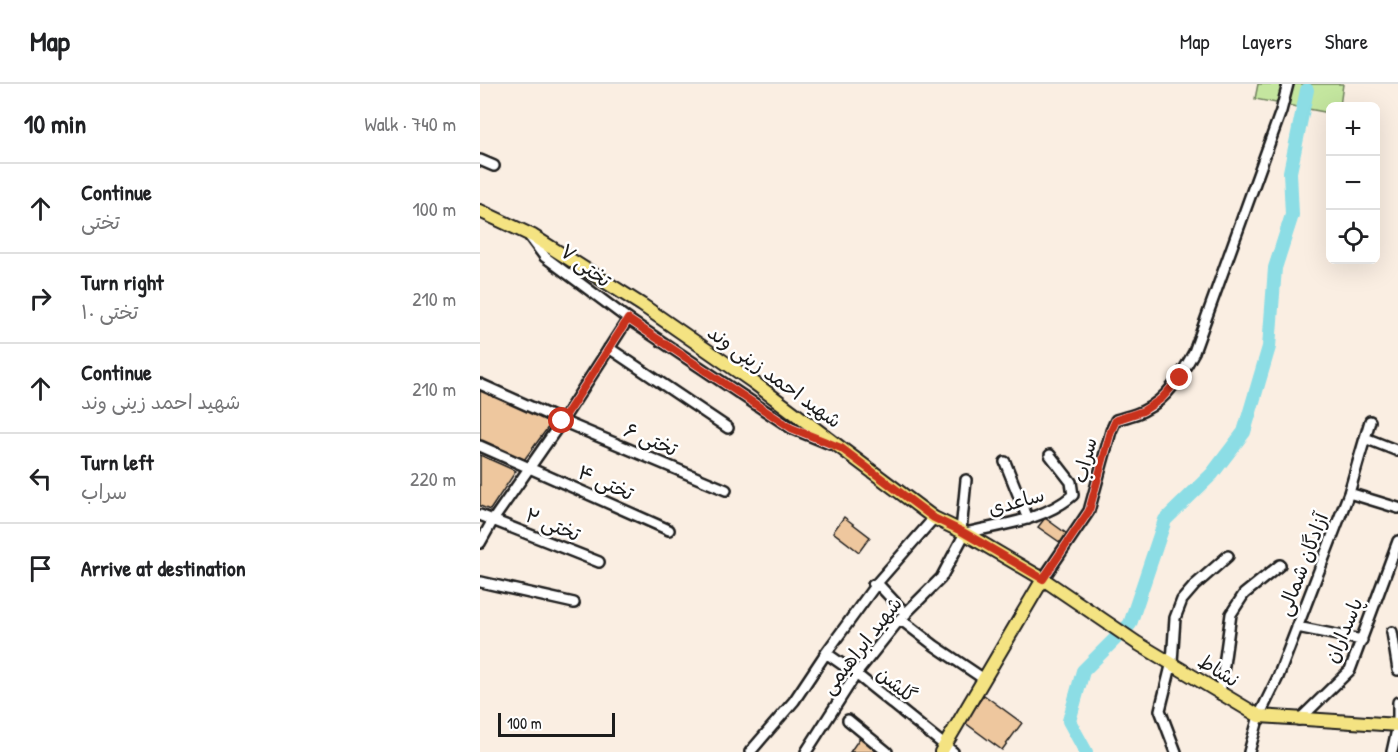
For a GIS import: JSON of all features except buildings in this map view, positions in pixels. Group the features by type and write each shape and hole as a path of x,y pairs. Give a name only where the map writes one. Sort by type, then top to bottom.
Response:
{"main road":[{"name":"شهید احمد زینی وند","path":"480,211 528,234 651,312 753,382 934,518 963,532 1043,579"},
{"name":"نشاط","path":"1043,579 1137,643 1259,716 1398,725"},
{"name":"سراب","path":"946,750 984,679 1043,579"}],"street":[{"name":"سراب","path":"1043,579 1089,511 1116,420 1143,411 1161,399 1180,378 1194,352 1281,111 1288,84"},
{"path":"480,160 494,166"},
{"name":"تختی ۷","path":"528,234 545,257 628,319 791,428 841,448"},
{"path":"480,543 528,466 562,421 628,319"},
{"path":"609,348 728,428"},
{"name":"تختی ۶","path":"480,384 726,490"},
{"name":"آزادگان شمالی","path":"1249,752 1259,716 1278,677 1349,493 1370,421"},
{"path":"1365,438 1398,450"},
{"name":"تختی ۴","path":"480,446 669,530"},
{"name":"ساعدی","path":"963,532 1045,514 1060,506 1073,495 1071,482 1050,455"},
{"path":"1005,462 1028,519"},
{"path":"963,532 966,480"},
{"path":"1349,493 1398,508"},
{"name":"تختی ۲","path":"480,514 599,562"},
{"path":"750,752 794,701 877,584 934,518"},
{"name":"شهید ابراهیمی","path":"807,752 856,674 903,616 941,578 963,532"},
{"name":"پاسداران","path":"1299,720 1350,670 1393,567 1398,541"},
{"path":"1176,752 1160,710 1172,662 1175,618 1182,600 1195,585 1228,556"},
{"path":"1220,694 1231,614 1244,594 1280,565"},
{"path":"480,579 574,603"},
{"path":"877,584 903,616 935,646 984,679"},
{"path":"787,707 790,696 832,635 866,589 877,584"},
{"path":"1298,627 1362,640"},
{"path":"1392,632 1398,670"},
{"name":"گلشن","path":"826,653 856,674 946,750"},
{"path":"1392,752 1398,725 1398,702"},
{"path":"848,720 887,752"},
{"path":"757,752 766,735"}],"green space":[{"path":"1258,84 1343,84 1341,102 1326,102 1326,112 1255,99"}],"waterway":[{"path":"1086,752 1069,721 1083,671 1130,624 1165,520 1212,474 1244,432 1269,347 1275,268 1292,215 1290,172 1307,90"}],"route":[{"path":"562,421 628,319 791,428 841,448 934,518 961,531 1043,579 1089,511 1116,420 1143,411 1161,399 1180,378"}]}
